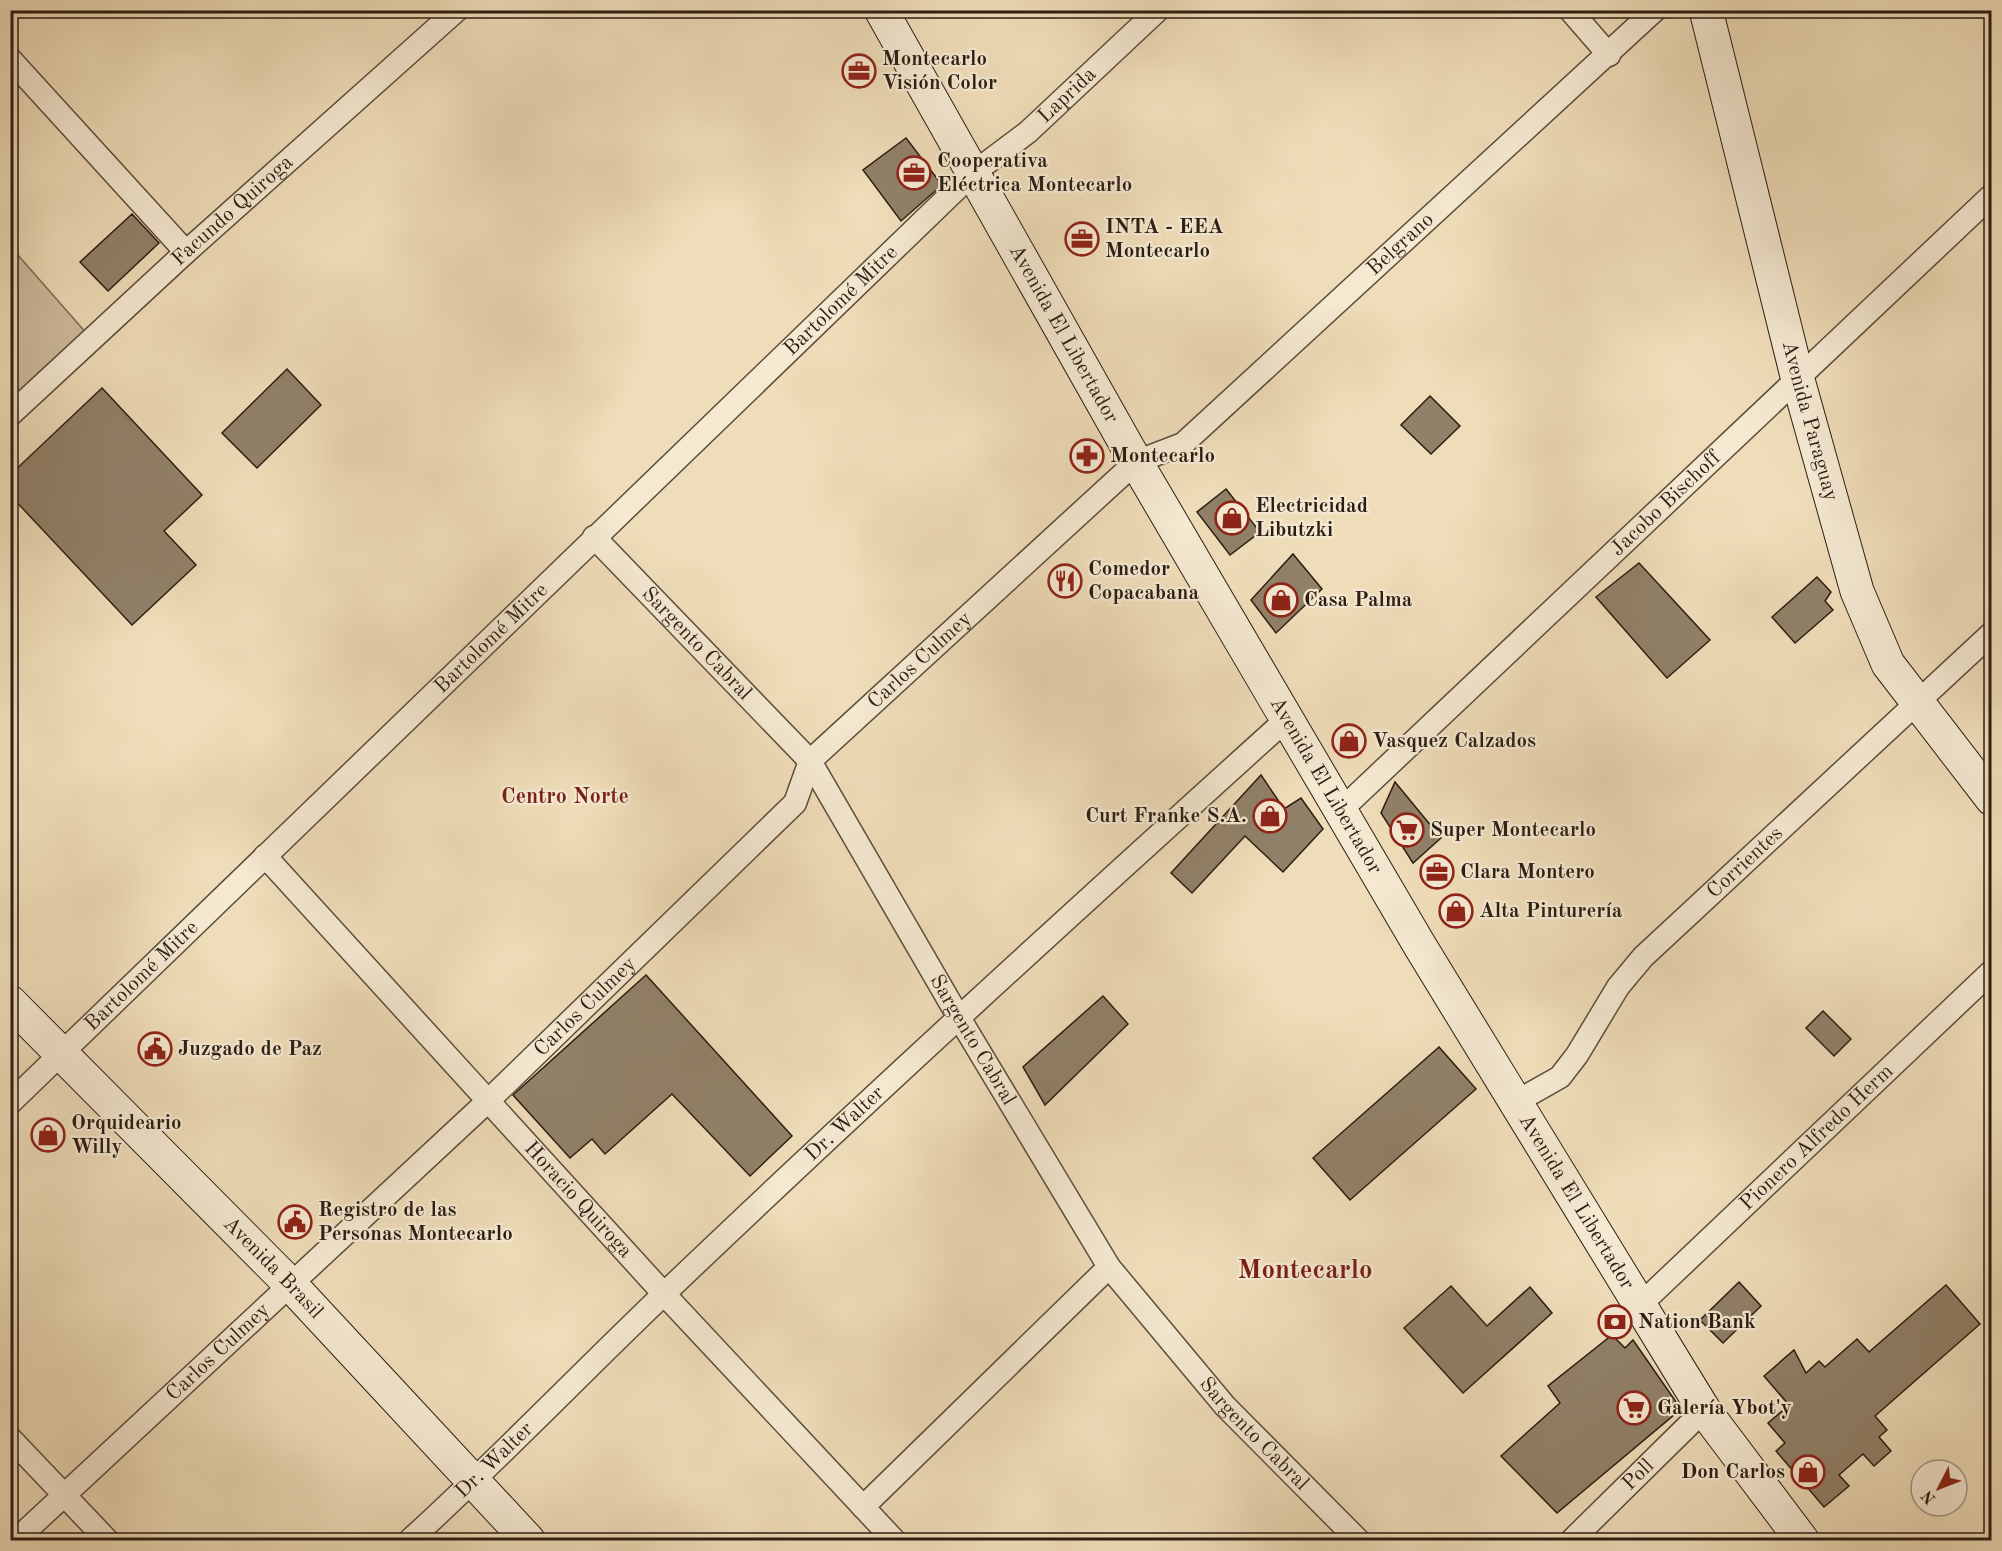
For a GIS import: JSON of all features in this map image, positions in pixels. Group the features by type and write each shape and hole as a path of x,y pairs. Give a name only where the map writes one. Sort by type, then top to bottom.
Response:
{"main road":[{"name":"Avenida El Libertador","path":"881,10 1136,462 1288,718 1340,811 1704,1410 1802,1540"},
{"name":"Avenida Paraguay","path":"1706,10 1798,380 1857,591 1888,664 1992,799"},
{"name":"Avenida Brasil","path":"10,1002 290,1284 528,1540"}],"street":[{"name":"Facundo Quiroga","path":"10,414 186,252 457,10"},
{"name":"Laprida","path":"972,174 1028,132 1158,10"},
{"path":"1570,10 1609,55"},
{"name":"Belgrano","path":"1136,462 1182,444 1609,55 1654,10"},
{"path":"10,58 186,252"},
{"name":"Bartolomé Mitre","path":"10,1103 972,174"},
{"name":"Jacobo Bischoff","path":"1340,811 1992,195"},
{"name":"Carlos Culmey","path":"16,1540 489,1100 795,803 810,761 1136,462"},
{"name":"Sargento Cabral","path":"594,537 810,761 958,1016 1109,1268 1224,1406 1358,1540"},
{"name":"Corrientes","path":"1516,1102 1560,1077 1618,987 1643,957 1992,633"},
{"name":"Dr. Walter","path":"410,1540 474,1482 663,1294 958,1016 1288,718"},
{"name":"Horacio Quiroga","path":"265,856 663,1294 894,1540"},
{"name":"Pionero Alfredo Herm","path":"1641,1304 1992,970"},
{"path":"863,1507 1109,1268"},
{"name":"Poll","path":"1572,1540 1704,1410"},
{"path":"10,1438 107,1540"}],"shaded area":[{"path":"10,246 88,335 10,405"}],"building":[{"path":"906,138 942,185 901,221 863,170"},
{"path":"132,214 159,243 108,291 80,262"},
{"path":"287,369 321,405 257,468 222,433"},
{"path":"102,388 202,495 164,531 196,565 132,625 10,495 10,475"},
{"path":"1430,396 1460,426 1431,454 1401,425"},
{"path":"1226,489 1260,532 1230,555 1197,512"},
{"path":"1293,554 1322,589 1276,633 1251,600"},
{"path":"1639,563 1710,640 1667,678 1596,597"},
{"path":"1817,577 1831,592 1825,601 1833,610 1795,643 1772,617"},
{"path":"1261,775 1284,809 1301,798 1323,829 1283,872 1245,836 1192,893 1171,873"},
{"path":"1395,782 1441,838 1413,863 1381,813"},
{"path":"646,975 792,1136 750,1176 672,1094 605,1154 592,1139 570,1158 513,1095"},
{"path":"1103,996 1128,1024 1045,1105 1023,1067"},
{"path":"1823,1011 1851,1039 1834,1056 1806,1028"},
{"path":"1439,1047 1476,1089 1350,1200 1313,1158"},
{"path":"1739,1282 1761,1306 1723,1343 1700,1320"},
{"path":"1946,1285 1980,1324 1875,1416 1887,1430 1879,1437 1891,1451 1874,1466 1863,1454 1839,1475 1849,1486 1824,1507 1776,1451 1785,1443 1768,1423 1789,1405 1764,1376 1794,1350 1806,1373 1819,1361 1825,1367 1857,1339 1869,1352"},
{"path":"1451,1286 1487,1326 1530,1287 1552,1313 1463,1393 1404,1328"},
{"path":"1612,1335 1625,1348 1633,1340 1681,1409 1557,1513 1501,1456 1560,1403 1548,1386"}],"place":[{"name":"Montecarlo Visión Color","path":"859,71"},
{"name":"Cooperativa Eléctrica Montecarlo","path":"914,173"},
{"name":"INTA - EEA Montecarlo","path":"1082,239"},
{"name":"Montecarlo","path":"1087,456"},
{"name":"Electricidad Libutzki","path":"1232,518"},
{"name":"Comedor Copacabana","path":"1065,581"},
{"name":"Casa Palma","path":"1281,600"},
{"name":"Vasquez Calzados","path":"1349,741"},
{"name":"Curt Franke S.A.","path":"1270,816"},
{"name":"Super Montecarlo","path":"1407,830"},
{"name":"Clara Montero","path":"1437,872"},
{"name":"Alta Pinturería","path":"1456,911"},
{"name":"Juzgado de Paz","path":"155,1049"},
{"name":"Orquideario Willy","path":"48,1135"},
{"name":"Registro de las Personas Montecarlo","path":"295,1222"},
{"name":"Nation Bank","path":"1615,1322"},
{"name":"Galería Ybot'y","path":"1634,1408"},
{"name":"Don Carlos","path":"1808,1472"}],"district":[{"name":"Centro Norte","path":"565,797"},
{"name":"Montecarlo","path":"1305,1270"}]}
